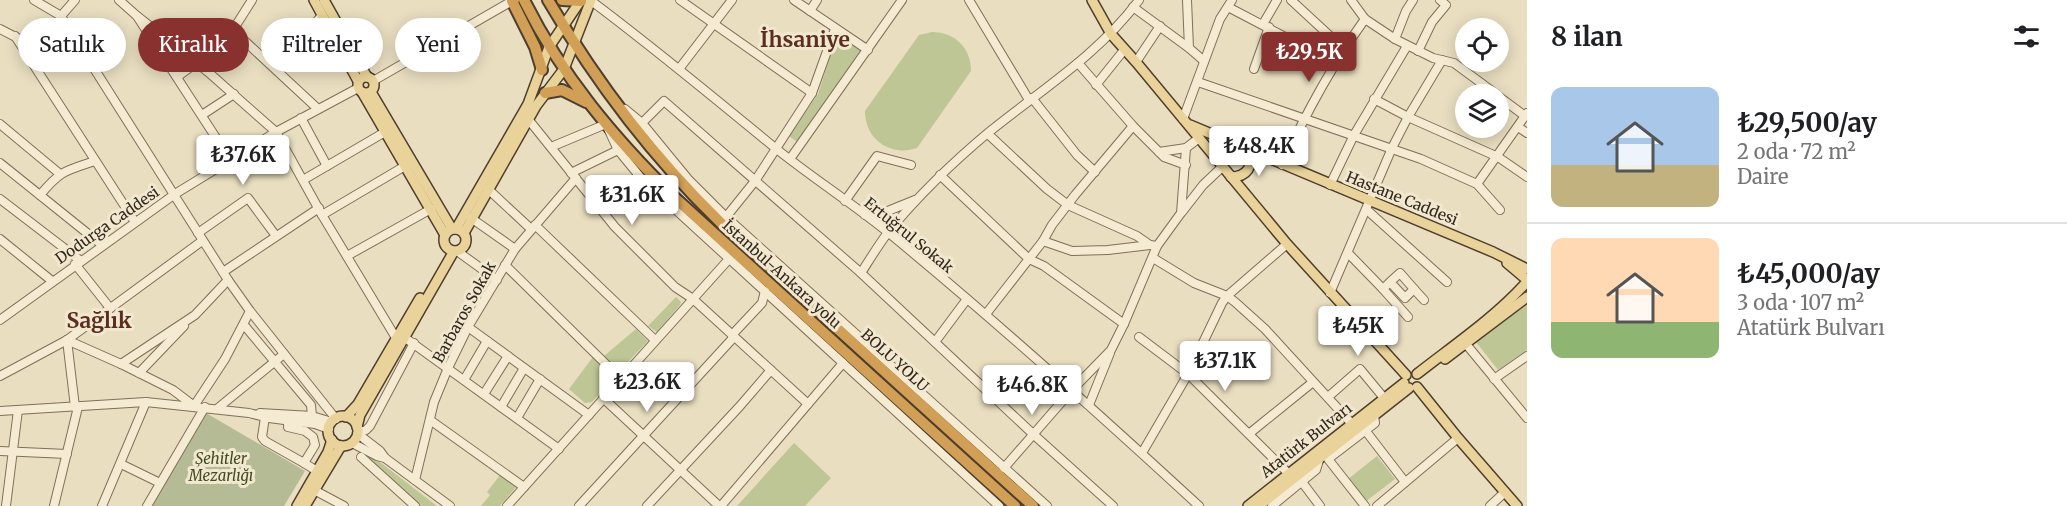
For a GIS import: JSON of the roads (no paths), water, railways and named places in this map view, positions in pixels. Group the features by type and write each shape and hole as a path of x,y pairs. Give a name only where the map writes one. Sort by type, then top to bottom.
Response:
{"highway":[{"name":"İstanbul-Ankara yolu","path":"524,0 549,47 564,69 637,160 674,197 1015,506"},
{"path":"548,0 575,44"},
{"path":"562,0 587,0"},
{"path":"513,1 535,47 542,70"},
{"name":"BOLU YOLU","path":"575,44 653,152 696,198 1033,506"},
{"path":"545,93 562,90 590,103"}],"main road":[{"path":"314,0 454,231"},
{"path":"297,506 330,447 332,423 346,417 358,404 453,250 466,244 431,209 385,132 324,0"},
{"path":"454,231 528,104 549,47 563,25 587,0"},
{"path":"453,250 444,242 471,218 528,119 564,69 575,44 587,0"},
{"name":"Hastane Caddesi","path":"1092,0 1111,34 1186,122 1211,135 1330,185 1368,205 1482,248 1507,263 1526,280"},
{"path":"1186,122 1287,244 1412,381 1517,506"},
{"path":"1198,138 1211,135"},
{"path":"1232,177 1243,175 1249,168 1251,160 1249,151"},
{"path":"1412,381 1516,294 1526,280"},
{"path":"1412,381 1466,344 1527,297"},
{"path":"305,506 341,446 356,434 360,415 400,337"},
{"name":"Atatürk Bulvarı","path":"1248,506 1384,398 1412,381"},
{"name":"Atatürk Bulvarı","path":"1259,506 1374,415 1412,381"},
{"path":"346,417 353,420 356,434"},
{"path":"332,440 341,446"}],"street":[{"path":"33,0 60,18"},
{"path":"63,18 75,0"},
{"path":"119,0 140,18"},
{"name":"Ertuğrul Sokak","path":"587,0 679,69 790,159 888,232 986,314 1199,506"},
{"path":"680,0 812,93"},
{"path":"679,69 732,0"},
{"path":"794,0 868,50"},
{"path":"810,11 817,0"},
{"path":"790,159 902,0"},
{"path":"969,0 1030,99 1077,155 1095,172"},
{"path":"1187,0 1189,48"},
{"path":"1254,69 1266,26 1277,0"},
{"path":"1292,0 1344,49"},
{"path":"1351,0 1365,19 1395,39 1418,51 1454,63 1482,84"},
{"path":"1395,39 1413,0"},
{"path":"1418,51 1432,22 1446,5 1440,0"},
{"path":"240,18 249,1"},
{"name":"Dodurga Caddesi","path":"0,320 175,194 276,132 365,85 513,1"},
{"path":"1186,122 1204,61 1229,2 1332,69"},
{"path":"861,273 888,232 940,175 1030,99 1078,63 1111,34 1136,4 1204,61"},
{"path":"137,16 231,160"},
{"path":"1282,165 1304,117 1344,49 1365,19"},
{"path":"1136,62 1160,26"},
{"path":"0,28 18,38"},
{"path":"726,217 754,181 812,93 835,28"},
{"path":"15,36 135,222"},
{"path":"249,45 261,55"},
{"path":"1330,185 1354,135 1407,46"},
{"path":"1096,85 1124,50"},
{"path":"1330,293 1392,148 1442,60"},
{"path":"1078,63 1133,126 1164,157 1186,165"},
{"path":"96,72 175,194 202,241 250,311 312,389 332,423"},
{"path":"177,77 184,72"},
{"path":"208,72 276,132 348,256 400,337 414,343 560,449"},
{"path":"279,72 318,109"},
{"path":"1198,82 1392,148 1477,184 1500,210"},
{"path":"202,116 234,94"},
{"path":"612,97 642,123 688,179 726,217 1047,506"},
{"path":"1374,99 1408,117 1498,157 1527,177"},
{"path":"642,123 664,101 861,273 1113,506"},
{"path":"1477,184 1526,115 1509,103"},
{"path":"301,118 327,166"},
{"path":"528,119 615,227 675,287 693,299 808,404"},
{"path":"0,124 60,174"},
{"path":"551,147 606,124 618,150 641,178 999,506"},
{"path":"986,314 1068,205 1133,126"},
{"path":"1518,127 1527,133"},
{"path":"303,180 385,132"},
{"path":"988,134 1047,189 1068,205 1154,246"},
{"path":"1159,152 1186,148 1198,138"},
{"path":"1181,213 1186,148"},
{"path":"573,176 618,150"},
{"path":"845,201 877,156 911,165"},
{"path":"40,195 60,174 95,161"},
{"path":"0,163 102,245"},
{"path":"139,373 195,315 226,276 276,236 405,166"},
{"path":"1089,405 1153,258 1154,246 1203,185 1222,167"},
{"path":"940,175 1029,259 1044,266 1124,324"},
{"name":"Barbaros Sokak","path":"415,480 434,402 468,327 515,249 573,176"},
{"path":"593,199 641,178"},
{"path":"488,189 533,227 655,340"},
{"path":"198,233 248,198 276,236"},
{"path":"865,215 878,215 919,198"},
{"path":"0,199 78,263 110,308"},
{"path":"1368,205 1447,282"},
{"path":"348,256 431,209"},
{"path":"471,218 515,249"},
{"path":"0,239 52,281"},
{"path":"0,376 67,340 202,241"},
{"path":"1042,242 1072,251 1154,246"},
{"path":"1142,453 1188,374 1222,303 1227,296 1287,244"},
{"path":"453,250 497,280"},
{"path":"1348,253 1408,316"},
{"path":"1153,258 1194,283 1227,296 1265,330 1352,424"},
{"path":"507,506 729,259"},
{"path":"505,266 621,379"},
{"path":"1383,289 1400,273 1424,300"},
{"path":"1390,282 1405,298 1414,289"},
{"path":"579,506 762,303 765,291"},
{"path":"936,342 967,299"},
{"path":"194,406 225,359 250,311"},
{"path":"121,364 195,315"},
{"path":"244,325 313,409 312,416"},
{"path":"468,327 589,415"},
{"path":"1139,337 1188,374 1288,473"},
{"path":"67,340 173,390 194,406"},
{"path":"54,506 76,407 67,340"},
{"path":"464,380 487,341"},
{"path":"414,343 370,426 356,434 450,506"},
{"path":"1466,344 1527,418"},
{"path":"1004,468 1072,390 1111,350"},
{"path":"218,408 284,354"},
{"path":"484,394 508,356"},
{"path":"1494,379 1527,356"},
{"path":"603,398 720,506 843,363"},
{"path":"501,407 524,368"},
{"path":"1328,397 1360,369 1384,398"},
{"path":"647,506 771,370"},
{"path":"517,418 540,379"},
{"path":"1250,434 1313,382"},
{"path":"303,396 312,389"},
{"path":"102,506 146,402"},
{"path":"0,411 146,402 218,408 265,417 332,423"},
{"path":"147,506 206,407"},
{"path":"6,506 18,410"},
{"path":"249,413 270,412 312,416 332,423"},
{"path":"1365,506 1328,459 1375,423 1374,415"},
{"path":"265,417 262,438 317,471"},
{"path":"288,420 288,428 305,431 314,437 315,445 304,463"},
{"path":"430,420 524,487"},
{"path":"1365,430 1405,482"},
{"path":"1377,506 1458,438"},
{"path":"0,451 67,454"},
{"path":"361,457 414,506"},
{"path":"1272,506 1316,470 1320,458"},
{"path":"121,464 160,483"},
{"path":"1302,482 1320,506"},
{"path":"315,490 344,506"},
{"path":"1490,506 1504,492"}],"district":[{"name":"İhsaniye","path":"805,39"},
{"name":"Sağlık","path":"99,320"}],"park label":[{"name":"Şehitler Mezarlığı","path":"221,466"}]}
